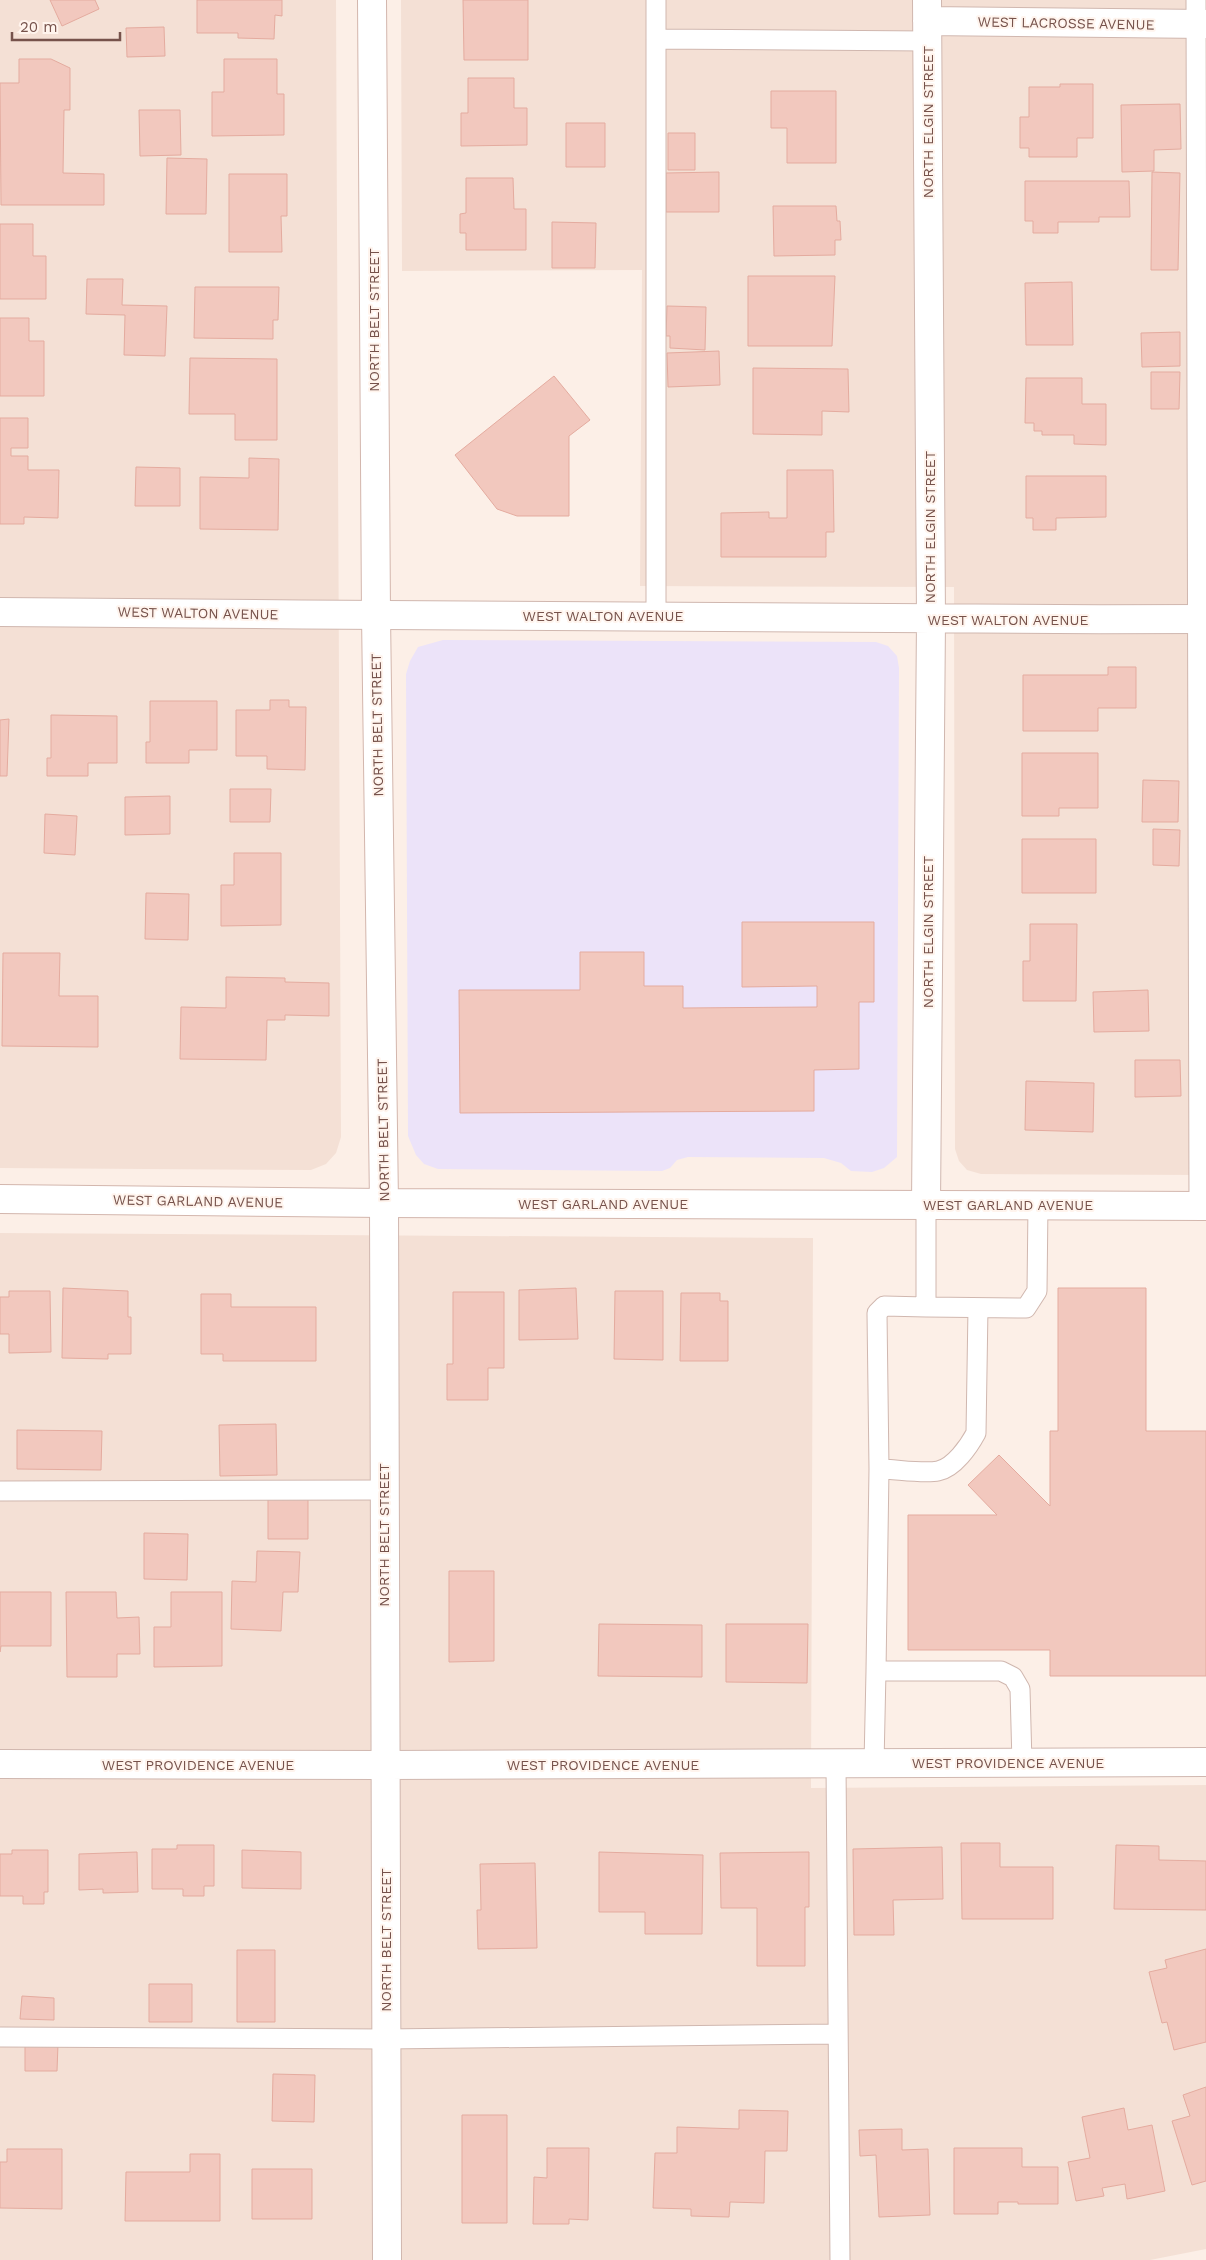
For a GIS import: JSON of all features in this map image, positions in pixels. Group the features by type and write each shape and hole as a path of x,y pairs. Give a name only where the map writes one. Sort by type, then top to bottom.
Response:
{"street":[{"name":"NORTH BELT STREET","path":"372,0 376,615 384,1204 387,2260"},
{"name":"WEST LACROSSE AVENUE","path":"927,21 1199,16"},
{"name":"NORTH ELGIN STREET","path":"926,1205 931,620 927,21"},
{"name":"WEST WALTON AVENUE","path":"0,612 656,616 931,620 1202,619"},
{"name":"WEST GARLAND AVENUE","path":"0,1199 384,1204 1202,1206"},
{"name":"WEST PROVIDENCE AVENUE","path":"0,1764 386,1765 1206,1762"}],"lane":[{"path":"656,0 656,616"},
{"path":"1199,16 1202,1206"},
{"path":"656,39 927,21"},
{"path":"926,1205 926,1307"},
{"path":"874,1764 878,1469 877,1313 884,1306 1026,1308 1037,1291 1038,1205"},
{"path":"878,1469 938,1471 950,1466 971,1443 976,1433 978,1308"},
{"path":"0,1491 384,1490"},
{"path":"876,1672 1000,1672 1013,1677 1020,1689 1022,1763"},
{"path":"836,1764 840,2260"},
{"path":"0,2037 385,2039 838,2034"}],"shaded area":[{"path":"0,0 336,0 341,1137 336,1153 326,1164 311,1170 0,1168"},
{"path":"401,0 1206,0 1206,1175 981,1174 967,1170 959,1161 955,1149 954,587 640,586 642,270 402,271"},
{"path":"443,640 876,642 888,646 897,656 899,668 897,1157 884,1168 872,1172 851,1171 841,1163 824,1158 688,1157 677,1160 670,1168 662,1171 438,1169 424,1164 416,1155 408,1136 406,674 410,661 418,647"},
{"path":"0,1233 813,1238 811,1788 1206,1785 1206,2249 1150,2260 0,2260"}],"building":[{"path":"50,0 95,0 99,9 62,26"},
{"path":"197,0 282,0 282,16 275,15 274,39 238,38 238,33 197,33"},
{"path":"463,0 528,0 528,60 464,60"},
{"path":"164,27 165,56 127,57 126,28"},
{"path":"19,59 51,59 70,68 70,110 64,110 63,173 104,174 104,205 1,205 0,83 19,83"},
{"path":"224,59 277,59 277,94 284,94 284,135 212,136 212,92 224,92"},
{"path":"468,78 514,78 514,108 527,108 527,145 461,146 461,113 468,113"},
{"path":"1060,84 1093,84 1093,138 1077,138 1077,157 1029,157 1029,148 1020,148 1020,117 1029,117 1029,87 1060,87"},
{"path":"771,91 836,91 836,163 787,163 787,128 771,128"},
{"path":"1180,104 1181,149 1154,150 1154,171 1122,172 1121,105"},
{"path":"139,110 180,110 181,155 140,156"},
{"path":"566,123 605,123 605,167 566,167"},
{"path":"668,133 695,133 695,170 668,170"},
{"path":"167,158 207,159 206,214 166,214"},
{"path":"719,172 719,212 666,212 666,173"},
{"path":"1152,172 1180,173 1178,270 1151,270"},
{"path":"229,174 287,174 287,216 281,216 282,252 229,252"},
{"path":"466,178 513,178 514,209 526,209 526,250 466,250 466,233 460,233 460,214 466,213"},
{"path":"1025,181 1129,181 1130,217 1099,217 1099,222 1058,222 1058,233 1033,233 1033,221 1025,221"},
{"path":"773,206 836,206 837,221 840,221 841,240 835,240 835,255 774,256"},
{"path":"552,222 596,223 595,268 552,268"},
{"path":"0,224 33,224 33,256 46,256 46,299 0,299"},
{"path":"748,276 835,276 832,346 748,346"},
{"path":"87,279 123,279 122,305 167,306 165,356 124,355 125,315 86,314"},
{"path":"1072,282 1073,345 1026,345 1025,283"},
{"path":"195,287 279,287 278,320 273,320 273,339 194,338"},
{"path":"667,306 706,307 705,350 670,348 670,336 666,336"},
{"path":"0,318 29,318 29,341 44,341 44,396 0,396"},
{"path":"1180,332 1180,366 1142,367 1141,333"},
{"path":"719,351 720,385 668,387 667,353"},
{"path":"190,358 277,359 277,440 235,440 235,414 189,414"},
{"path":"753,368 848,369 849,412 822,411 822,435 753,434"},
{"path":"1151,372 1180,372 1179,409 1151,409"},
{"path":"554,376 590,420 569,436 569,516 517,516 497,509 455,455"},
{"path":"1026,378 1082,378 1082,404 1106,404 1106,445 1074,444 1074,435 1042,435 1042,431 1034,431 1034,423 1025,423"},
{"path":"0,418 28,418 28,448 11,448 11,456 28,456 28,470 59,470 58,518 24,517 24,524 0,524"},
{"path":"249,458 279,459 278,530 200,529 200,477 249,478"},
{"path":"136,467 180,468 180,506 135,506"},
{"path":"787,470 833,470 834,532 826,532 826,557 721,557 721,513 769,512 769,518 787,518"},
{"path":"1026,476 1106,476 1106,517 1056,518 1056,530 1033,530 1033,518 1026,518"},
{"path":"1108,667 1136,667 1136,708 1098,708 1098,731 1023,731 1023,675 1108,675"},
{"path":"270,700 289,700 289,707 306,707 305,770 267,769 267,756 236,756 236,710 270,710"},
{"path":"150,701 217,701 217,750 189,750 189,763 146,763 146,742 150,742"},
{"path":"51,715 117,716 117,763 88,763 88,776 47,776 47,758 51,758"},
{"path":"9,719 7,776 0,776 0,720"},
{"path":"1022,753 1098,753 1098,808 1059,808 1059,816 1022,816"},
{"path":"1143,780 1179,781 1178,822 1142,822"},
{"path":"230,789 271,789 270,822 230,822"},
{"path":"170,796 170,834 125,835 125,797"},
{"path":"45,814 77,816 75,855 44,853"},
{"path":"1153,829 1180,830 1179,866 1153,865"},
{"path":"1022,839 1096,839 1096,893 1022,893"},
{"path":"234,853 281,853 281,925 221,926 221,885 234,885"},
{"path":"146,893 189,894 188,940 145,939"},
{"path":"742,922 874,922 874,1002 859,1002 859,1069 814,1070 814,1111 460,1113 459,990 580,990 580,952 644,952 644,986 683,986 683,1008 817,1007 817,986 742,987"},
{"path":"1030,924 1077,924 1076,1001 1023,1001 1023,961 1030,961"},
{"path":"3,953 60,953 59,996 98,996 98,1047 2,1046"},
{"path":"226,977 285,978 285,982 329,983 329,1016 285,1015 285,1020 267,1020 266,1060 180,1059 181,1007 226,1008"},
{"path":"1148,990 1149,1031 1094,1032 1093,992"},
{"path":"1135,1060 1180,1060 1181,1096 1135,1097"},
{"path":"1026,1081 1094,1083 1093,1132 1025,1130"},
{"path":"63,1288 128,1291 128,1317 131,1317 131,1354 108,1354 108,1359 62,1358"},
{"path":"576,1288 578,1339 519,1340 519,1290"},
{"path":"1058,1288 1146,1288 1146,1431 1206,1431 1206,1676 1050,1676 1050,1650 908,1650 908,1515 997,1515 968,1485 999,1455 1050,1506 1050,1431 1058,1431"},
{"path":"9,1291 50,1291 51,1352 9,1353 9,1334 0,1334 0,1297 9,1297"},
{"path":"615,1291 663,1291 663,1360 614,1359"},
{"path":"453,1292 504,1292 504,1368 488,1368 488,1400 447,1400 447,1364 453,1364"},
{"path":"681,1293 720,1293 720,1301 728,1301 728,1361 680,1361"},
{"path":"201,1294 231,1294 231,1307 316,1307 316,1361 223,1361 223,1354 201,1354"},
{"path":"276,1424 277,1475 220,1476 219,1425"},
{"path":"17,1430 102,1431 101,1470 17,1469"},
{"path":"268,1497 308,1497 308,1539 268,1539"},
{"path":"144,1533 188,1534 187,1580 144,1579"},
{"path":"257,1551 300,1552 298,1592 283,1592 281,1631 231,1629 232,1581 256,1582"},
{"path":"449,1571 494,1571 494,1661 449,1662"},
{"path":"0,1592 51,1592 51,1646 1,1646 0,1652"},
{"path":"66,1592 116,1592 117,1618 139,1617 140,1654 117,1654 117,1677 67,1677"},
{"path":"171,1592 222,1592 222,1666 154,1667 154,1627 171,1627"},
{"path":"599,1624 702,1625 702,1677 598,1676"},
{"path":"726,1624 808,1624 807,1683 726,1682"},
{"path":"961,1843 1000,1843 1000,1867 1053,1867 1053,1919 962,1919"},
{"path":"177,1845 214,1845 214,1886 204,1886 204,1896 183,1896 183,1889 152,1889 152,1849 177,1849"},
{"path":"1116,1845 1159,1846 1159,1860 1206,1861 1206,1910 1114,1909"},
{"path":"942,1847 943,1899 893,1900 894,1935 854,1935 853,1849"},
{"path":"12,1850 48,1850 48,1892 44,1892 44,1904 23,1904 23,1896 0,1896 0,1854 12,1854"},
{"path":"242,1850 301,1852 301,1889 242,1888"},
{"path":"137,1852 138,1892 103,1893 103,1889 79,1890 79,1854"},
{"path":"599,1852 703,1855 702,1934 645,1934 645,1912 599,1912"},
{"path":"809,1852 809,1907 805,1907 805,1966 757,1966 757,1908 721,1908 720,1853"},
{"path":"535,1863 537,1948 478,1949 477,1910 481,1910 480,1864"},
{"path":"1206,1949 1206,2042 1174,2050 1167,2022 1162,2023 1149,1972 1167,1968 1165,1960"},
{"path":"237,1950 275,1950 275,2022 237,2022"},
{"path":"149,1984 192,1984 192,2022 149,2022"},
{"path":"22,1996 54,1998 54,2020 20,2019"},
{"path":"25,2044 58,2044 57,2071 25,2071"},
{"path":"273,2074 315,2075 314,2122 272,2121"},
{"path":"1206,2087 1206,2181 1192,2185 1172,2121 1190,2116 1183,2095"},
{"path":"1124,2108 1128,2130 1152,2125 1165,2191 1127,2199 1125,2184 1102,2188 1104,2196 1076,2201 1068,2162 1090,2158 1082,2117"},
{"path":"739,2110 788,2111 787,2151 765,2151 764,2203 730,2202 729,2217 691,2216 691,2209 653,2208 655,2153 677,2153 677,2127 739,2129"},
{"path":"462,2115 507,2115 507,2223 462,2223"},
{"path":"902,2129 902,2150 928,2149 930,2215 879,2217 876,2155 860,2156 859,2130"},
{"path":"547,2148 589,2148 588,2220 569,2219 569,2224 533,2224 534,2177 547,2178"},
{"path":"954,2148 1022,2148 1022,2167 1058,2167 1058,2204 998,2202 998,2214 954,2214"},
{"path":"7,2149 62,2149 62,2209 0,2208 0,2162 7,2162"},
{"path":"190,2154 220,2154 220,2221 125,2221 126,2172 190,2172"},
{"path":"252,2169 312,2169 312,2219 252,2219"}]}
